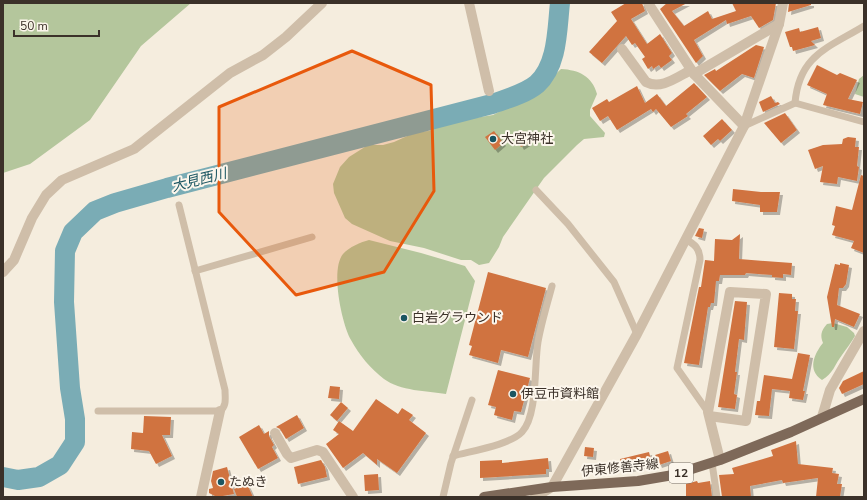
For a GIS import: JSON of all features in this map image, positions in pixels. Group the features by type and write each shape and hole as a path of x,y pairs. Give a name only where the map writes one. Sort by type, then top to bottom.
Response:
{"main road":[{"name":"伊東修善寺線","path":"484,497 552,487 638,481 673,475 716,462 864,399"}],"street":[{"path":"3,272 14,260 32,218 46,194 62,180 134,148 230,73 262,55 286,37 322,3"},
{"path":"468,3 489,91"},
{"path":"648,3 692,72 744,126"},
{"path":"535,497 552,487 636,334 744,126 779,24 783,3"},
{"path":"622,49 646,82 651,85 660,85 692,72 779,24"},
{"path":"709,414 746,421 766,294 730,292 709,414 716,462"},
{"path":"822,417 830,390 864,331"},
{"path":"201,497 220,411"},
{"path":"275,433 287,454 291,458 317,450 323,452 353,497"}],"lane":[{"path":"795,103 798,80 812,60 833,43 864,26"},
{"path":"744,126 795,103 864,122"},
{"path":"536,190 568,224 614,282 636,334"},
{"path":"98,411 220,411 226,402 225,390 179,205"},
{"path":"195,271 312,236"},
{"path":"685,239 700,252 700,260 677,368 709,414"},
{"path":"454,456 507,441 523,432 528,422 533,404 538,342 552,286"},
{"path":"443,497 454,456 472,400"},
{"path":"716,462 717,497"}],"highlighted area":[{"path":"352,51 431,85 434,191 384,272 296,295 219,212 219,107"}],"green space":[{"path":"3,3 191,3 141,46 90,120 30,164 3,173"},
{"path":"561,69 574,71 584,75 592,83 597,94 590,110 590,116 605,133 604,137 584,139 544,178 503,237 499,247 489,263 479,265 471,260 461,260 424,248 390,241 352,224 345,218 334,193 333,184 340,167 349,157 368,145 383,145 394,142 416,132 429,131 453,120 493,115 535,93"},
{"path":"864,75 864,97 855,94 859,79"},
{"name":"白岩グラウンド","path":"369,240 465,266 475,281 446,394 414,390 390,383 370,366 351,340 341,310 337,284 339,262 343,254 348,249"},
{"path":"833,323 847,327 854,333 855,336 831,372 822,380 817,376 813,367 817,352 823,343 821,335 822,331 827,324"}],"building":[{"path":"626,3 642,3 645,11 631,19 647,44 660,34 672,53 669,56 672,60 661,68 659,65 653,69 652,66 648,69 642,59 645,57 635,43 632,45 626,36 602,63 589,52 617,21 611,12"},
{"path":"667,3 687,3 672,11 684,26 708,11 712,19 736,11 732,3 776,3 773,20 759,28 751,16 727,24 726,20 694,40 703,56 696,63 660,9"},
{"path":"789,3 811,3 811,5 788,12"},
{"path":"818,27 821,38 811,41 815,45 793,51 792,47 790,47 785,32 799,28 800,32"},
{"path":"756,45 764,47 754,78 742,74 720,91 704,75 715,69 716,71"},
{"path":"817,65 837,75 840,73 857,80 848,99 863,102 860,114 823,105 827,94 807,85"},
{"path":"694,83 707,97 686,114 688,116 671,127 656,109 653,112 651,109 617,130 608,116 600,121 592,108 607,99 609,102 637,86 645,103 657,94 666,106"},
{"path":"771,96 775,103 778,102 780,104 763,112 759,102"},
{"path":"785,113 797,130 781,143 764,123"},
{"path":"722,119 732,130 720,141 718,139 711,145 703,136"},
{"path":"494,131 503,143 495,150 485,137"},
{"path":"523,131 529,142 521,147 515,136"},
{"path":"848,137 856,138 855,147 859,147 857,181 838,177 837,184 820,182 823,166 815,169 808,150 823,145 842,144 843,139"},
{"path":"861,175 864,176 864,253 851,248 854,241 832,235 835,226 832,225 836,206 852,210"},
{"path":"733,189 761,192 780,192 777,212 760,212 760,205 732,201"},
{"path":"699,228 704,229 702,238 695,236"},
{"path":"740,234 739,259 792,263 791,275 783,274 783,278 772,277 772,275 746,273 745,275 720,275 719,281 716,281 714,303 711,303 710,307 708,307 699,365 684,363 699,287 701,287 705,260 714,261 715,239 732,240"},
{"path":"840,263 849,265 846,284 843,288 839,288 837,305 860,314 854,327 835,319 834,327 832,327 827,297 835,264 840,265"},
{"path":"488,272 546,288 528,357 501,350 498,363 469,355 472,346 469,345"},
{"path":"779,293 792,294 792,299 796,299 795,311 798,311 794,349 774,347"},
{"path":"735,301 747,302 744,340 739,339 735,372 737,372 734,394 737,395 735,409 718,407"},
{"path":"798,353 810,355 803,391 805,391 803,400 789,398 790,391 772,389 769,416 755,415 757,401 760,401 764,375 792,379"},
{"path":"498,370 530,378 521,412 514,411 512,420 494,415 496,407 488,405"},
{"path":"864,371 864,384 842,394 839,388 843,381"},
{"path":"330,386 340,387 339,399 328,398"},
{"path":"376,399 398,414 402,408 413,415 409,420 426,433 397,473 377,459 377,465 363,453 343,468 326,444 339,434 333,430 339,421 353,431"},
{"path":"341,402 348,408 337,421 330,415"},
{"path":"297,415 304,428 286,439 280,429 276,427"},
{"path":"144,416 171,417 170,435 162,435 172,456 156,464 149,451 131,449 132,432 143,433"},
{"path":"259,425 264,434 269,431 269,436 274,445 272,447 278,458 258,469 239,437"},
{"path":"796,441 798,464 833,468 832,473 839,474 837,484 842,484 840,497 816,497 818,478 783,483 782,480 750,486 751,497 722,497 719,475 734,474 732,468 773,456 771,450"},
{"path":"585,447 594,448 593,457 584,456"},
{"path":"668,451 671,461 659,465 655,455"},
{"path":"649,452 652,464 622,471 620,459"},
{"path":"548,458 549,469 546,469 546,474 480,478 480,461 502,460 502,463"},
{"path":"321,460 325,467 327,477 298,484 294,467"},
{"path":"227,467 234,494 217,497 209,493 209,489 213,488 211,481 213,471"},
{"path":"378,474 379,490 365,491 364,475"},
{"path":"697,481 698,483 710,481 712,497 686,497 686,484"},
{"path":"247,484 253,497 237,497 234,489"}],"waterway":[{"name":"大見西川","path":"3,477 18,480 39,477 60,465 75,442 75,419 70,388 64,302 65,251 73,232 95,211 115,203 167,188 492,104 521,93 537,84 549,67 553,57 557,35 560,3"}],"place":[{"name":"大宮神社","path":"493,139"},
{"name":"白岩グラウンド","path":"404,318"},
{"name":"伊豆市資料館","path":"513,394"},
{"name":"たぬき","path":"221,482"}]}
